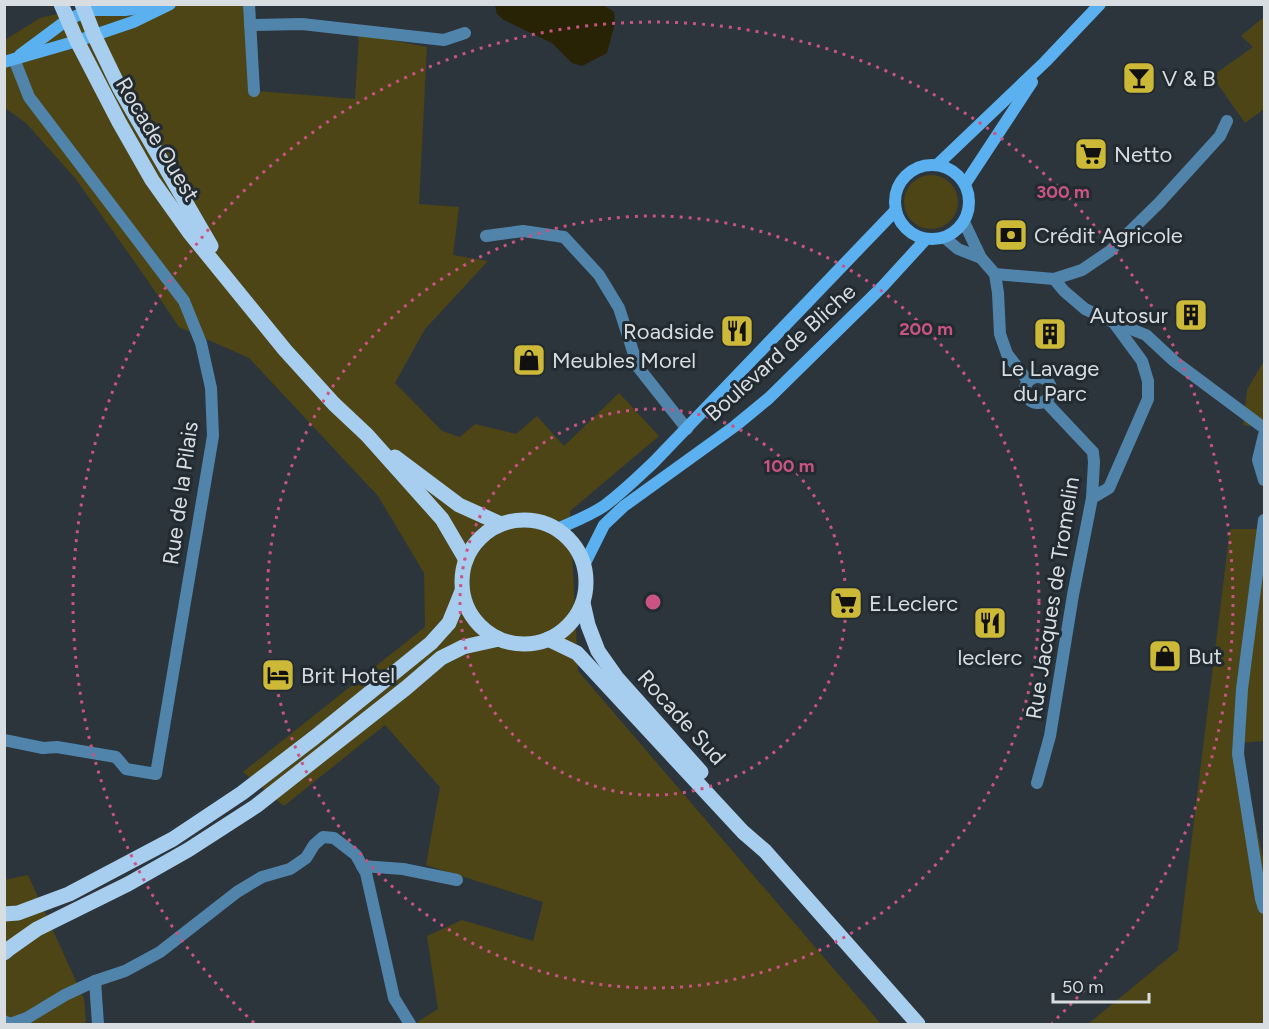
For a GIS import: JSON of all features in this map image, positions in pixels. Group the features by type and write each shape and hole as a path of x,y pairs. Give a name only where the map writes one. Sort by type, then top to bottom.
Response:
{"main road":[{"name":"Rocade Ouest","path":"62,4 73,43 152,180 189,231 285,350 334,404 367,435 442,519 466,560"},
{"path":"9,61 83,8 124,10 160,4"},
{"path":"9,61 73,43 133,22 170,4"},
{"path":"937,165 1045,62 1100,4"},
{"name":"Rocade Ouest","path":"83,8 120,89 233,285"},
{"path":"965,184 1045,62"},
{"path":"937,165 948,168 958,174 965,184 969,193 969,213 956,231 945,238 936,240 915,236 899,220 895,198 898,187 910,172 918,167 937,165"},
{"name":"Boulevard de Bliche","path":"557,529 582,519 616,497 654,462 896,210"},
{"name":"Boulevard de Bliche","path":"584,565 604,525 624,506 735,426 769,398 876,293 926,239"},
{"name":"Rocade Ouest","path":"367,435 459,505 501,524"},
{"path":"520,520 539,522 557,529 574,545 584,565 586,584 583,603 574,618 563,630 548,639 531,644 499,639 481,627 469,611 462,591 462,575 466,560 474,545 486,533 501,524 520,520"},
{"path":"4,914 18,913 69,894 109,874 173,839 242,794 431,643 449,623 462,591"},
{"name":"Rocade Sud","path":"583,603 598,651 617,678 751,828 765,852"},
{"path":"4,953 37,929 128,884 188,850 256,806 441,658 463,647 499,639"},
{"name":"Rocade Sud","path":"548,639 577,652 743,832 765,852 918,1024"}],"street":[{"path":"249,4 254,91"},
{"path":"250,25 302,24 444,40 465,33"},
{"name":"Rue de la Pilais","path":"4,740 43,748 57,747 116,757 126,769 156,774 213,436 211,388 201,343 184,301 29,97 9,61"},
{"path":"995,274 1054,279 1082,270 1110,251 1159,203 1220,136 1227,120"},
{"path":"964,222 981,258 995,274 1000,334 1007,354 1028,381"},
{"path":"486,236 523,231 564,237 599,274 619,308 638,367 687,429"},
{"path":"945,238 958,249 981,258"},
{"path":"1054,279 1064,291 1086,309 1146,335 1174,361 1264,428"},
{"path":"1092,498 1109,488 1148,399 1148,381 1142,362 1113,322"},
{"path":"1038,377 1048,381 1051,387 1049,398 1036,403 1029,399 1025,390 1028,381 1038,377"},
{"name":"Rue Jacques de Tromelin","path":"1037,783 1050,736 1073,595 1092,498 1094,462 1093,452 1045,401"},
{"path":"1264,435 1258,460 1264,480"},
{"path":"1264,520 1242,689 1238,754 1264,908"},
{"path":"4,1021 10,1024 27,1018 65,995 124,971 160,952 237,892 262,877 290,869 306,858 314,845 323,837 334,838 356,855 366,873 394,998 410,1024"},
{"path":"362,866 403,869 457,880"},
{"path":"95,981 98,1024"}],"shaded area":[{"path":"97,5 245,5 257,30 258,91 355,99 359,34 427,47 419,204 459,207 453,255 488,261 425,329 395,383 442,431 460,437 475,424 516,434 537,416 564,446 619,393 659,436 570,511 578,671 881,1024 414,1024 438,1009 427,936 462,920 533,941 543,902 426,865 440,787 385,725 284,806 243,772 425,627 424,573 378,496 249,358 179,327 75,178 26,123 5,108 5,40 40,18"},
{"path":"495,5 603,5 614,12 615,23 607,53 582,66 572,63 552,43 504,20 497,14"},
{"path":"1264,17 1264,109 1245,123 1212,76 1253,47 1241,36"},
{"path":"931,175 941,177 950,183 956,192 958,202 956,212 950,221 941,227 931,229 921,227 912,221 906,212 904,202 906,192 912,183 921,177"},
{"path":"1264,361 1264,427 1243,425 1247,390"},
{"path":"1230,529 1264,529 1264,741 1239,743 1264,863 1264,1024 1088,1024 1178,950"},
{"path":"28,875 84,999 86,1024 5,1024 4,880"}],"place":[{"name":"V & B","path":"1139,78"},
{"name":"Netto","path":"1091,154"},
{"name":"Crédit Agricole","path":"1011,235"},
{"name":"Autosur","path":"1191,315"},
{"name":"Roadside","path":"737,331"},
{"name":"Le Lavage du Parc","path":"1050,334"},
{"name":"Meubles Morel","path":"529,360"},
{"name":"E.Leclerc","path":"846,603"},
{"name":"leclerc","path":"990,623"},
{"name":"But","path":"1165,656"},
{"name":"Brit Hotel","path":"278,675"}]}
